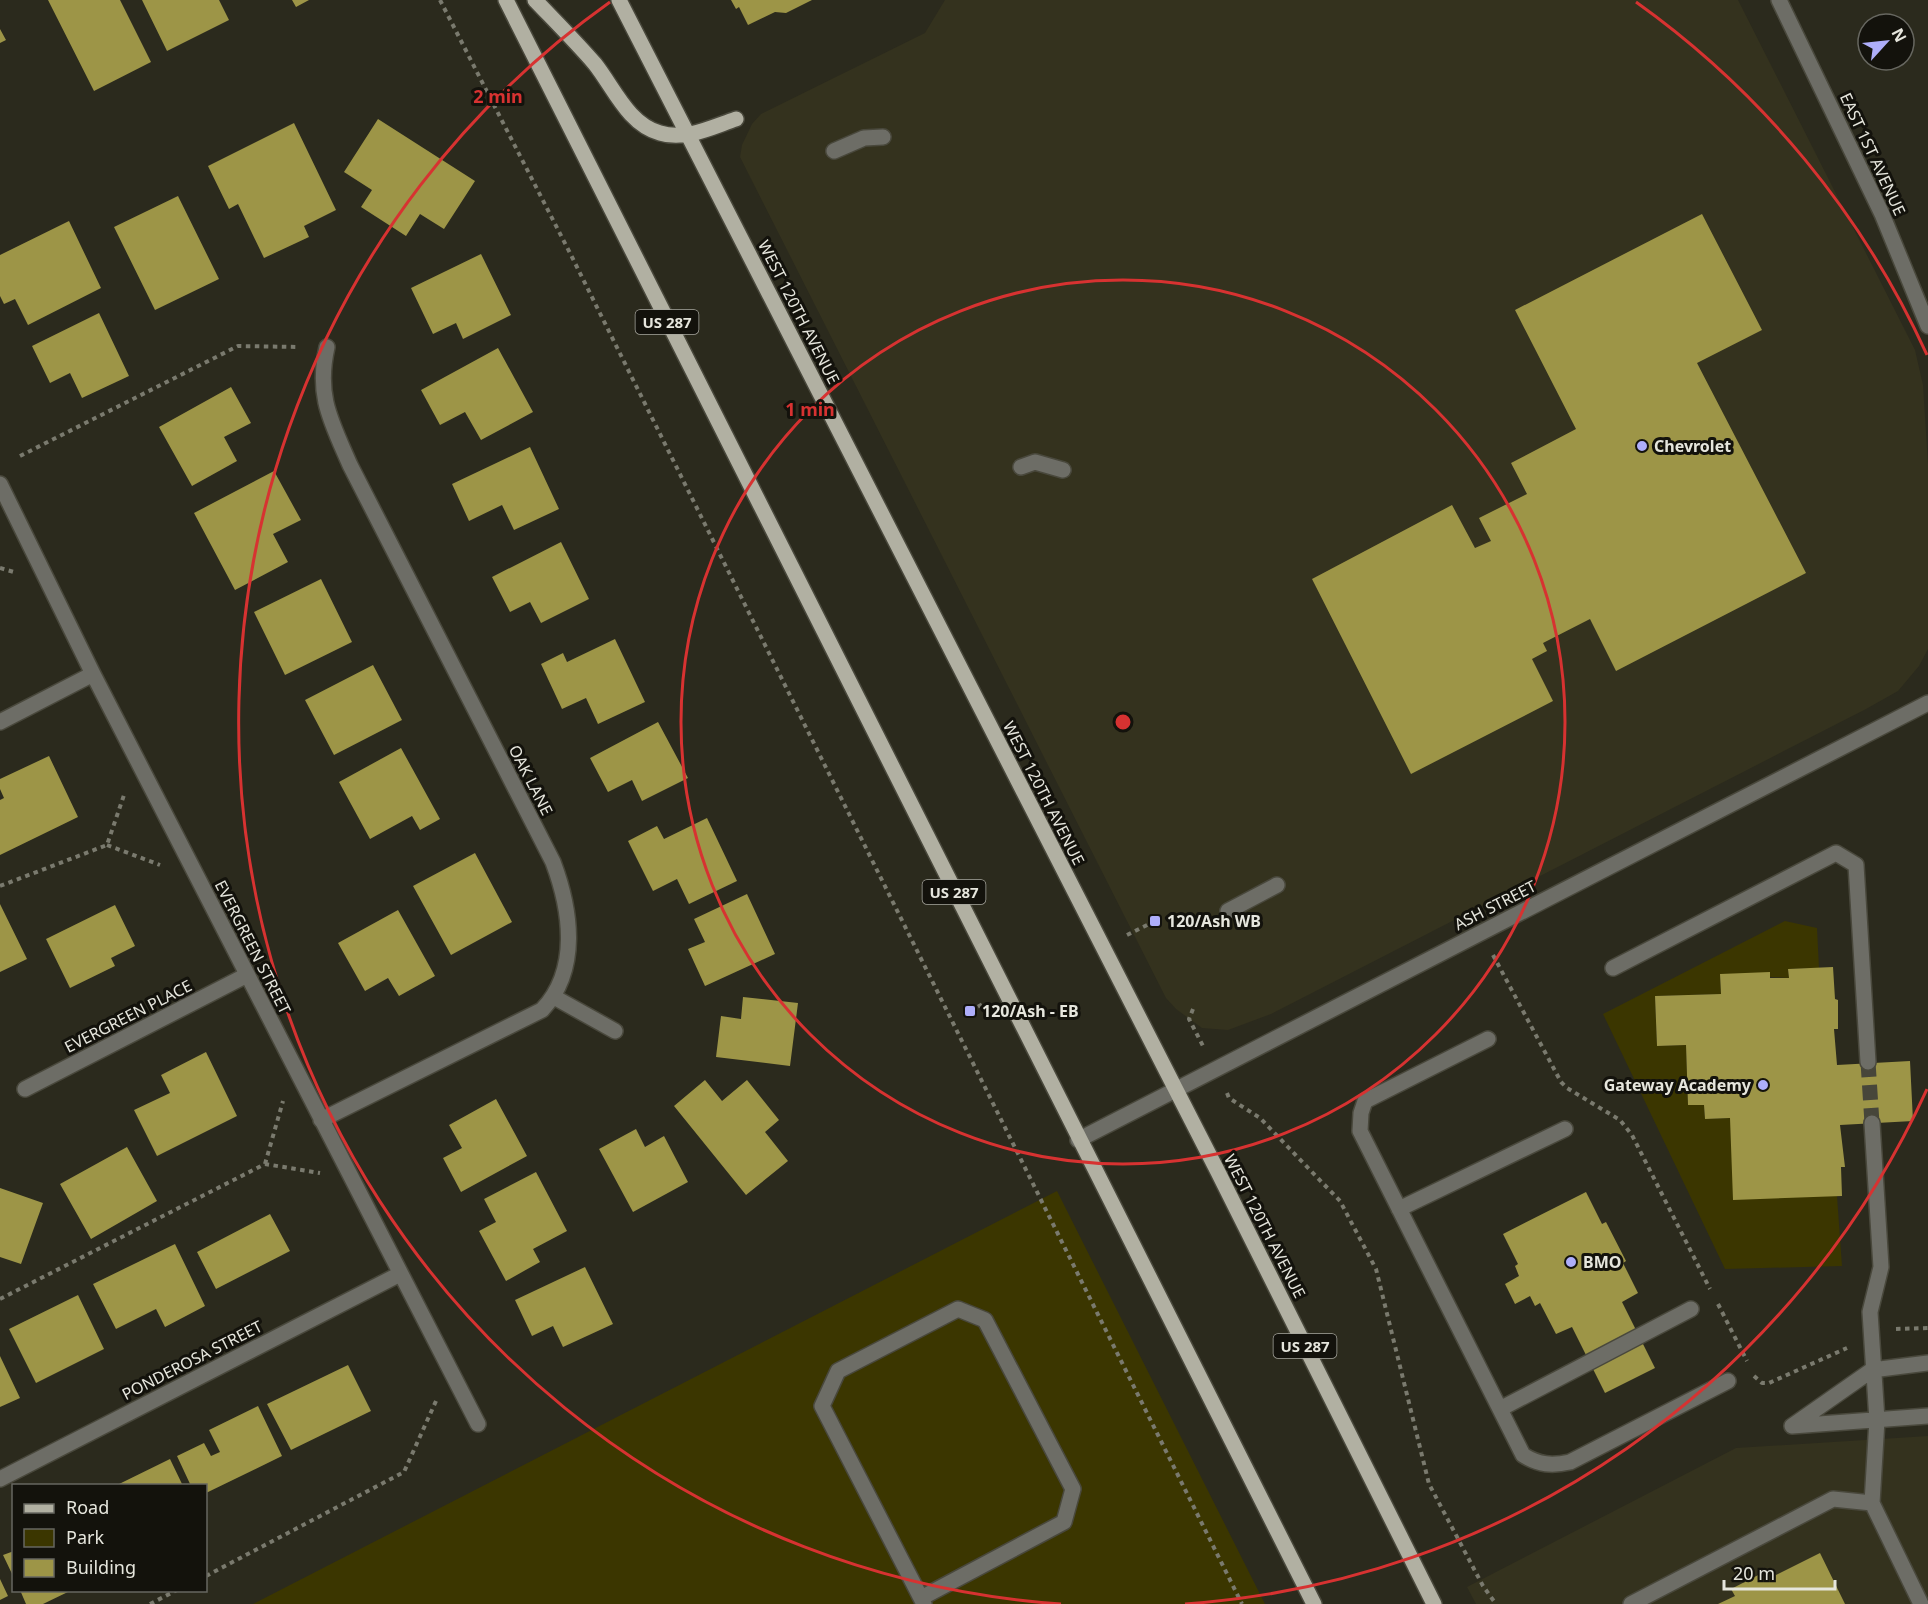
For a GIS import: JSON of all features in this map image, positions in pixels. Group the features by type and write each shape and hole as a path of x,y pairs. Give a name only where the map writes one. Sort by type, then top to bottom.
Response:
{"main road":[{"name":"US 287","path":"506,0 1078,1140 1314,1604"},
{"path":"535,0 595,65 618,99 640,123 660,134 688,135 735,119"},
{"name":"WEST 120TH AVENUE","path":"619,0 1175,1089 1434,1604"}],"street":[{"name":"EAST 1ST AVENUE","path":"1779,0 1881,214 1928,326"},
{"path":"834,151 864,138 883,137"},
{"name":"OAK LANE","path":"321,1120 542,1010 554,997 567,965 568,930 562,887 553,862 350,465 327,412 322,392 322,370 327,347"},
{"path":"1021,467 1035,462 1064,470"},
{"name":"EVERGREEN STREET","path":"0,484 93,674 478,1424"},
{"path":"0,722 93,674"},
{"name":"ASH STREET","path":"1078,1140 1928,703"},
{"path":"1613,968 1836,853 1856,865 1868,1062"},
{"path":"1228,911 1277,885"},
{"name":"EVERGREEN PLACE","path":"25,1089 247,975"},
{"path":"554,997 615,1031"},
{"path":"1488,1039 1365,1101 1361,1113 1360,1131 1523,1455 1535,1463 1555,1466 1570,1462 1728,1382"},
{"path":"1872,1124 1881,1267 1870,1311 1877,1420 1872,1503 1921,1604"},
{"path":"1399,1209 1565,1129"},
{"name":"PONDEROSA STREET","path":"0,1479 400,1274"},
{"path":"958,1309 985,1320 1073,1489 1064,1522 922,1601 822,1406 838,1371 958,1309"},
{"path":"1500,1409 1691,1309"},
{"path":"1928,1363 1872,1370 1792,1426 1928,1416"},
{"path":"1631,1604 1833,1499 1872,1503"}],"path":[{"path":"440,0 577,268 1242,1604"},
{"path":"20,456 238,346 327,347"},
{"path":"107,845 137,759"},
{"path":"0,886 107,845 198,879"},
{"path":"1493,955 1561,1082 1620,1120 1632,1135 1755,1378 1762,1383 1769,1383 1854,1345"},
{"path":"1193,1009 1189,1019 1230,1098 1260,1118 1340,1201 1376,1269 1429,1484 1482,1586 1496,1604"},
{"path":"265,1164 293,1064"},
{"path":"0,1299 265,1164 351,1178"},
{"path":"1893,1329 1928,1328"},
{"path":"207,1575 404,1472 451,1372"},
{"path":"150,1604 173,1592"}],"shaded area":[{"path":"945,0 1738,0 1915,350 1923,385 1928,464 1928,649 1919,666 1898,691 1866,709 1271,1014 1228,1030 1202,1028 1176,1009 1166,998 740,157 742,145 752,124 761,114 925,33"},
{"path":"1928,1436 1928,1604 1476,1604 1467,1587 1736,1448"}],"green space":[{"path":"1785,921 1817,928 1819,968 1788,969 1789,978 1720,974 1721,994 1655,996 1657,1046 1686,1045 1688,1105 1704,1105 1705,1119 1730,1118 1837,1196 1842,1266 1725,1269 1603,1014"},
{"path":"1057,1191 1265,1604 253,1604"}],"building":[{"path":"48,0 120,0 151,62 94,91"},
{"path":"142,0 219,0 229,20 167,51"},
{"path":"292,0 309,0 296,7"},
{"path":"731,0 812,0 786,13 775,12 748,25 739,7 736,9"},
{"path":"0,29 6,40 0,43"},
{"path":"378,119 475,181 444,229 420,214 406,236 361,207 372,190 344,172"},
{"path":"294,123 336,210 304,226 309,237 264,258 238,204 229,209 208,166"},
{"path":"178,196 219,279 155,310 114,227"},
{"name":"Chevrolet","path":"1702,214 1762,330 1697,363 1806,573 1616,671 1590,619 1543,643 1547,651 1532,659 1553,701 1411,774 1312,579 1452,505 1475,548 1491,541 1479,518 1527,494 1511,463 1576,429 1515,310"},
{"path":"69,221 101,288 28,325 15,299 4,304 0,296 0,255"},
{"path":"481,254 511,315 463,339 456,323 433,334 411,288"},
{"path":"99,313 129,376 82,398 70,373 50,383 32,346"},
{"path":"498,348 533,412 481,440 465,412 440,425 421,390"},
{"path":"231,387 251,423 224,437 237,461 192,486 159,427"},
{"path":"530,447 559,509 514,530 502,505 469,521 452,484"},
{"path":"274,471 301,520 273,534 288,562 235,590 194,513"},
{"path":"561,542 589,599 541,623 530,602 510,612 492,577"},
{"path":"321,579 352,642 285,675 254,612"},
{"path":"615,639 645,702 598,724 586,698 562,709 541,664 563,653 567,662"},
{"path":"373,665 402,720 334,755 305,700"},
{"path":"658,722 688,778 642,801 632,780 608,792 590,758"},
{"path":"401,748 440,819 420,830 412,816 370,839 339,782"},
{"path":"49,756 78,817 0,855 0,800 4,798 0,789 0,779"},
{"path":"707,818 737,881 689,904 677,879 653,891 628,841 657,826 664,839"},
{"path":"475,853 512,922 451,955 413,886"},
{"path":"747,894 775,954 705,986 688,949 705,942 694,919"},
{"path":"0,904 27,959 0,972"},
{"path":"115,905 135,946 111,958 115,966 70,988 46,939"},
{"path":"398,910 435,976 399,996 388,978 365,991 338,943"},
{"name":"Gateway Academy","path":"1833,967 1835,999 1838,1000 1838,1029 1834,1029 1837,1065 1910,1061 1913,1121 1840,1125 1845,1167 1841,1167 1842,1196 1733,1200 1730,1118 1705,1119 1704,1105 1688,1105 1686,1045 1657,1046 1655,996 1721,994 1720,974 1770,972 1770,978 1789,978 1788,969"},
{"path":"743,997 798,1003 790,1066 716,1057 721,1016 741,1019"},
{"path":"206,1052 237,1116 157,1156 134,1110 170,1093 161,1075"},
{"path":"705,1080 722,1101 747,1080 779,1120 765,1132 788,1161 746,1195 674,1106"},
{"path":"496,1099 527,1156 461,1192 443,1158 462,1148 449,1125"},
{"path":"636,1129 645,1147 664,1136 688,1182 633,1212 599,1149"},
{"path":"127,1147 157,1201 91,1239 60,1184"},
{"path":"536,1172 567,1231 533,1249 540,1262 506,1281 479,1231 496,1222 484,1199"},
{"path":"0,1188 43,1203 21,1264 0,1257"},
{"name":"BMO","path":"1586,1192 1602,1224 1606,1222 1626,1261 1623,1263 1638,1293 1622,1302 1655,1368 1605,1393 1572,1327 1556,1334 1540,1303 1535,1306 1530,1296 1515,1304 1505,1284 1519,1276 1515,1266 1518,1264 1503,1234"},
{"path":"270,1214 290,1251 216,1289 197,1252"},
{"path":"175,1244 205,1306 165,1327 156,1309 116,1329 93,1284"},
{"path":"585,1267 613,1324 563,1347 553,1326 532,1336 515,1300"},
{"path":"78,1295 104,1349 36,1383 9,1329"},
{"path":"0,1356 20,1398 0,1407"},
{"path":"348,1365 371,1411 291,1450 267,1404"},
{"path":"258,1406 282,1456 207,1493 207,1484 190,1484 177,1456 204,1443 211,1456 220,1452 209,1430"},
{"path":"170,1459 182,1484 119,1484"},
{"path":"12,1552 12,1574 3,1555"},
{"path":"1820,1553 1845,1604 1718,1604 1735,1596 1731,1589 1772,1568 1776,1575"},
{"path":"0,1579 8,1596 0,1600"},
{"path":"21,1592 68,1592 43,1604 26,1604"}],"tunnel":[{"path":"1868,1062 1872,1123"}],"place":[{"name":"Chevrolet","path":"1642,446"},
{"name":"120/Ash WB","path":"1155,921"},
{"name":"120/Ash - EB","path":"970,1011"},
{"name":"Gateway Academy","path":"1763,1085"},
{"name":"BMO","path":"1571,1262"}]}
